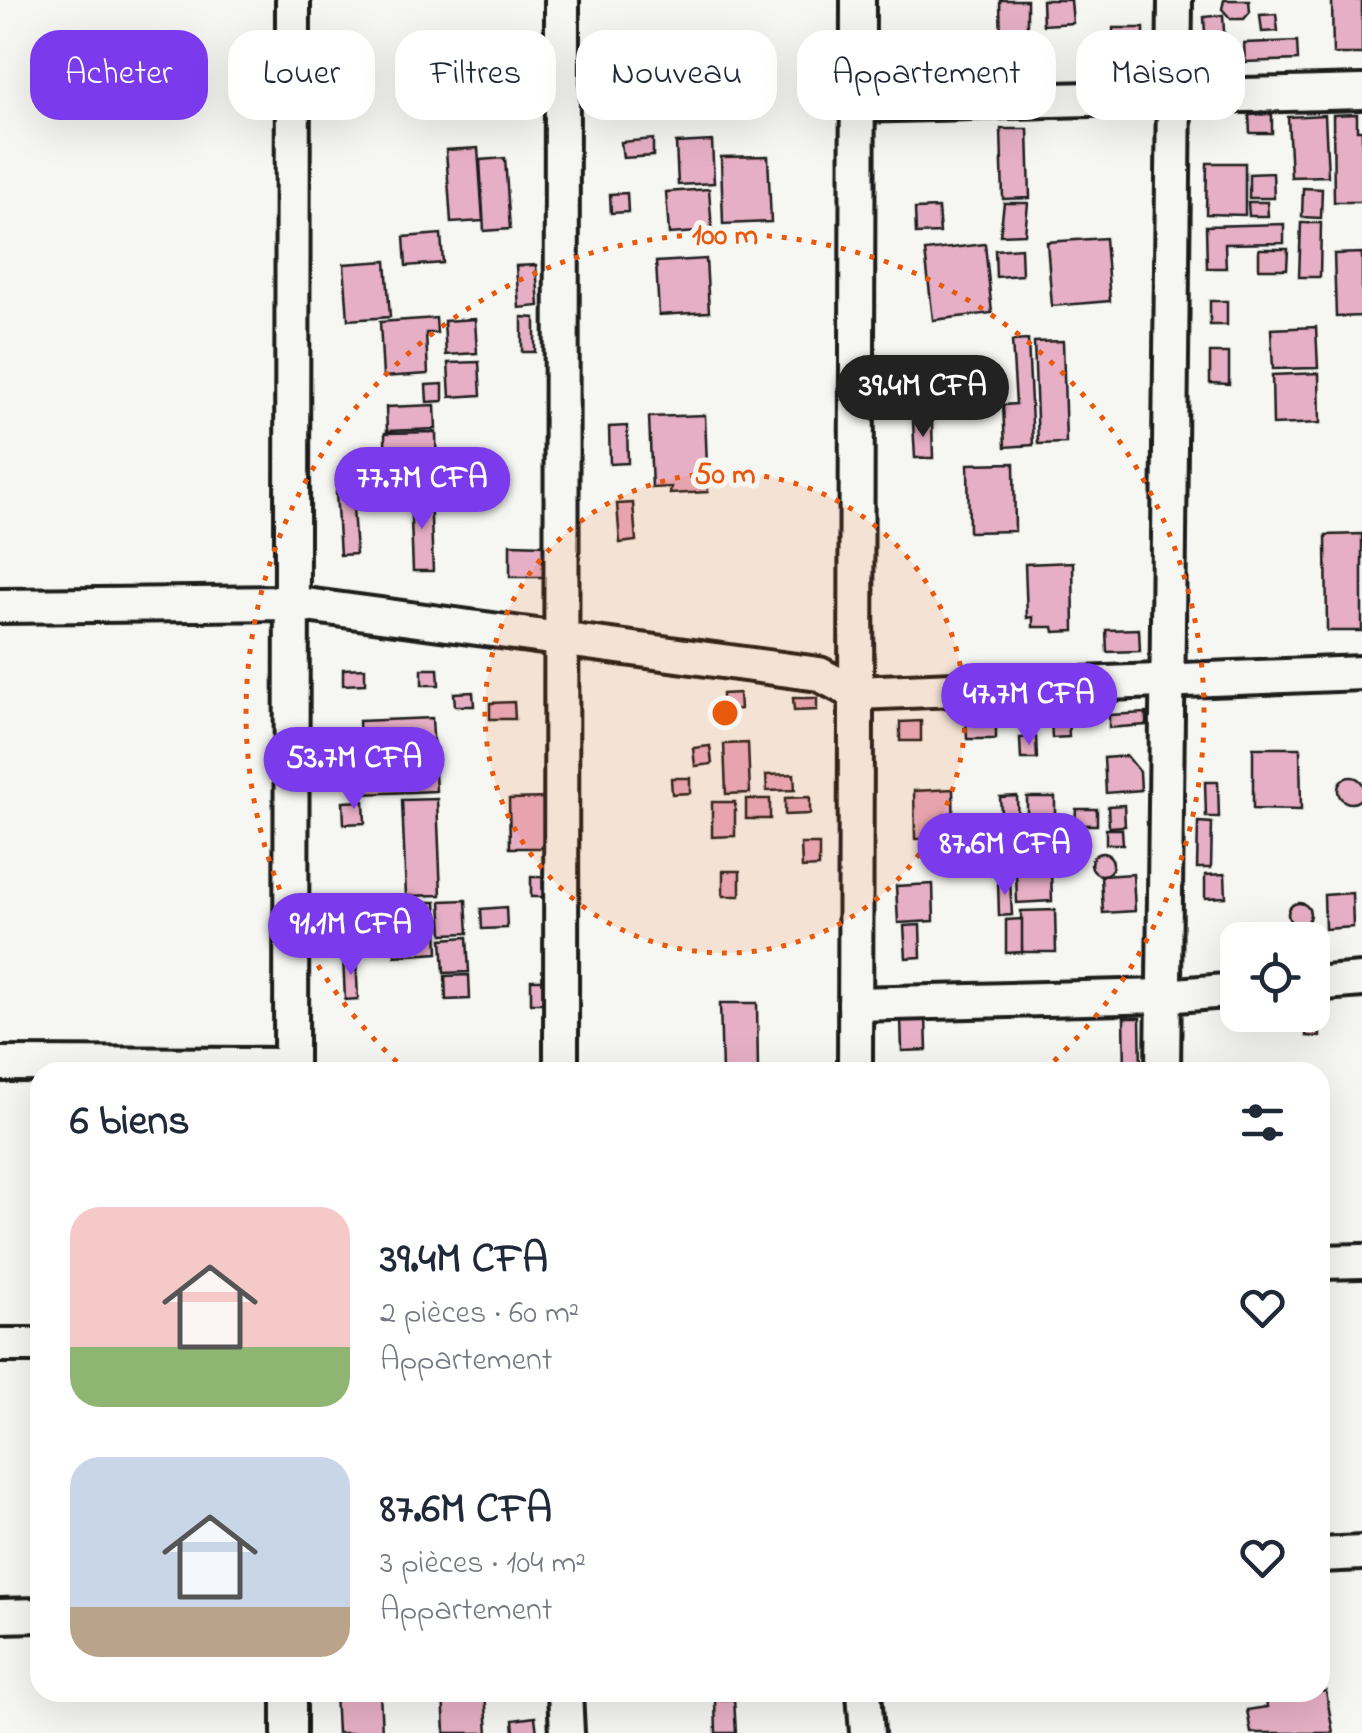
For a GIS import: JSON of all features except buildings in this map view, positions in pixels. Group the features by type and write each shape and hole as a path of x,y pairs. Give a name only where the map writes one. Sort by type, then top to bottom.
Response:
{"street":[{"path":"290,1062 292,0"},
{"path":"561,1062 562,0"},
{"path":"858,0 858,30"},
{"path":"1174,30 1175,0"},
{"path":"1245,95 1362,92"},
{"path":"855,1062 858,120"},
{"path":"1164,1062 1173,120"},
{"path":"0,606 291,603 819,674 855,694 1362,673"},
{"path":"1330,983 1362,980"},
{"path":"855,1004 1220,991"},
{"path":"0,1064 30,1065"},
{"path":"1330,1262 1362,1260"},
{"path":"0,1346 30,1345"},
{"path":"1330,1555 1362,1553"},
{"path":"0,1616 30,1616"},
{"path":"289,1702 289,1733"},
{"path":"566,1702 568,1733"},
{"path":"864,1702 866,1733"}]}
